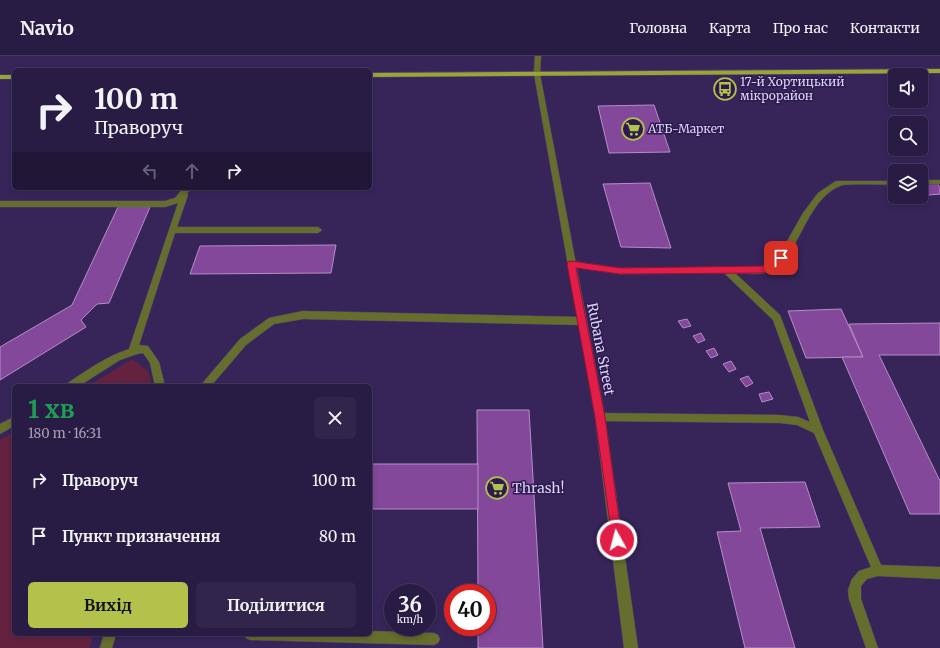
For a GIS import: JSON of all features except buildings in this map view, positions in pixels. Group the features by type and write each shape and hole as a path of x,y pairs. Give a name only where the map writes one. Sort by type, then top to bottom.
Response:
{"main road":[{"path":"372,75 940,71"},
{"path":"0,77 12,77"}],"street":[{"name":"Rubana Street","path":"538,56 537,74 600,417 631,648"}],"lane":[{"path":"928,182 940,182"},
{"path":"571,264 620,271 764,270 775,265 781,258 806,216 821,195 839,183 888,183"},
{"path":"0,204 165,204 178,200 186,191"},
{"path":"133,349 186,191"},
{"path":"176,230 318,230"},
{"path":"726,270 777,318 818,430 878,570"},
{"path":"207,384 243,342 272,321 303,315 582,321"},
{"path":"74,384 133,349 145,349 154,362 160,384"},
{"path":"600,417 780,419 798,421 818,430"},
{"path":"0,429 12,422"},
{"path":"872,648 855,599 854,590 856,583 863,575 878,570 940,573"},
{"path":"106,648 109,636"},
{"path":"324,636 434,639"}],"shaded area":[{"path":"132,359 148,371 151,384 91,384"},
{"path":"12,433 12,636 93,636 89,648 0,648 0,440"}],"place":[{"name":"17-й Хортицький мікрорайон","path":"725,89"},
{"name":"АТБ-Маркет","path":"633,129"},
{"name":"Thrash!","path":"497,488"}],"route":[{"path":"617,540 600,417 571,264 620,271 764,270 775,265 781,258"}]}
